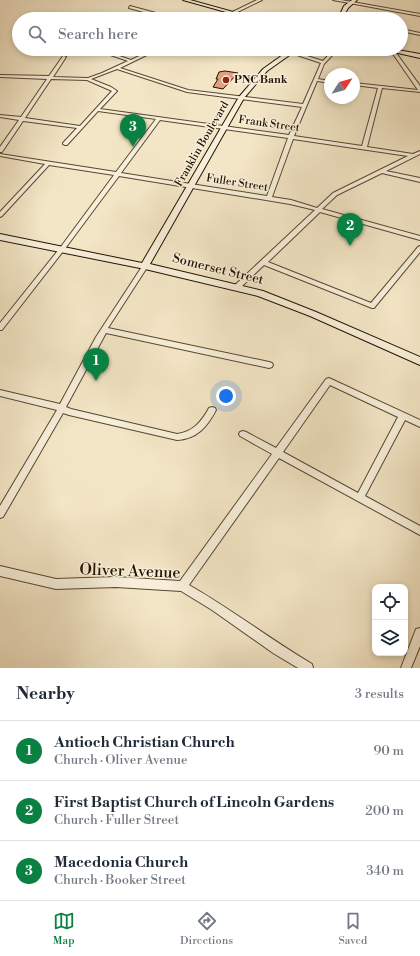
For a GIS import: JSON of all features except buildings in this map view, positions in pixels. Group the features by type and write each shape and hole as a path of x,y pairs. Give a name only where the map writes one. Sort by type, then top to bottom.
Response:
{"main road":[{"path":"184,0 229,12"},
{"path":"344,12 346,7 353,2"},
{"path":"408,54 420,56"},
{"name":"Franklin Boulevard","path":"145,266 241,98 254,80 266,68 284,56"},
{"name":"Somerset Street","path":"0,237 145,266 260,293 307,311 420,361"}],"street":[{"path":"235,12 260,0"},
{"path":"335,0 405,12"},
{"path":"130,7 148,12"},
{"path":"408,13 420,15"},
{"path":"408,31 420,34"},
{"path":"116,56 131,61"},
{"path":"88,80 142,56"},
{"path":"308,56 323,62"},
{"path":"268,198 291,137 323,62 329,56"},
{"path":"397,56 420,90"},
{"path":"0,151 20,119 64,57"},
{"path":"117,68 180,89 305,106"},
{"path":"0,76 88,80 115,91 65,144"},
{"path":"413,79 420,81"},
{"path":"316,80 324,81"},
{"path":"360,85 420,90"},
{"path":"364,147 380,87"},
{"name":"Frank Street","path":"98,110 413,155"},
{"path":"0,116 80,127"},
{"path":"0,328 62,250 159,118"},
{"path":"237,287 335,194 420,152"},
{"name":"Fuller Street","path":"0,155 291,202 420,238"},
{"path":"0,215 48,163"},
{"path":"381,171 420,180"},
{"path":"263,262 372,306 420,248"},
{"path":"0,514 62,408 104,330 145,266"},
{"path":"104,330 269,364"},
{"path":"182,586 329,381 420,424"},
{"path":"0,393 62,408 69,412 177,437 183,437 201,426 207,420 212,410"},
{"path":"360,498 403,416"},
{"path":"243,434 420,531"},
{"name":"Oliver Avenue","path":"0,571 56,584 116,582 182,586 216,606 277,649 308,668"},
{"path":"406,668 420,633"}],"place":[{"name":"PNC Bank","path":"226,80"},
{"name":"Macedonia Church","path":"133,147"},
{"name":"First Baptist Church of Lincoln Gardens","path":"350,246"},
{"name":"Antioch Christian Church","path":"96,381"}]}
